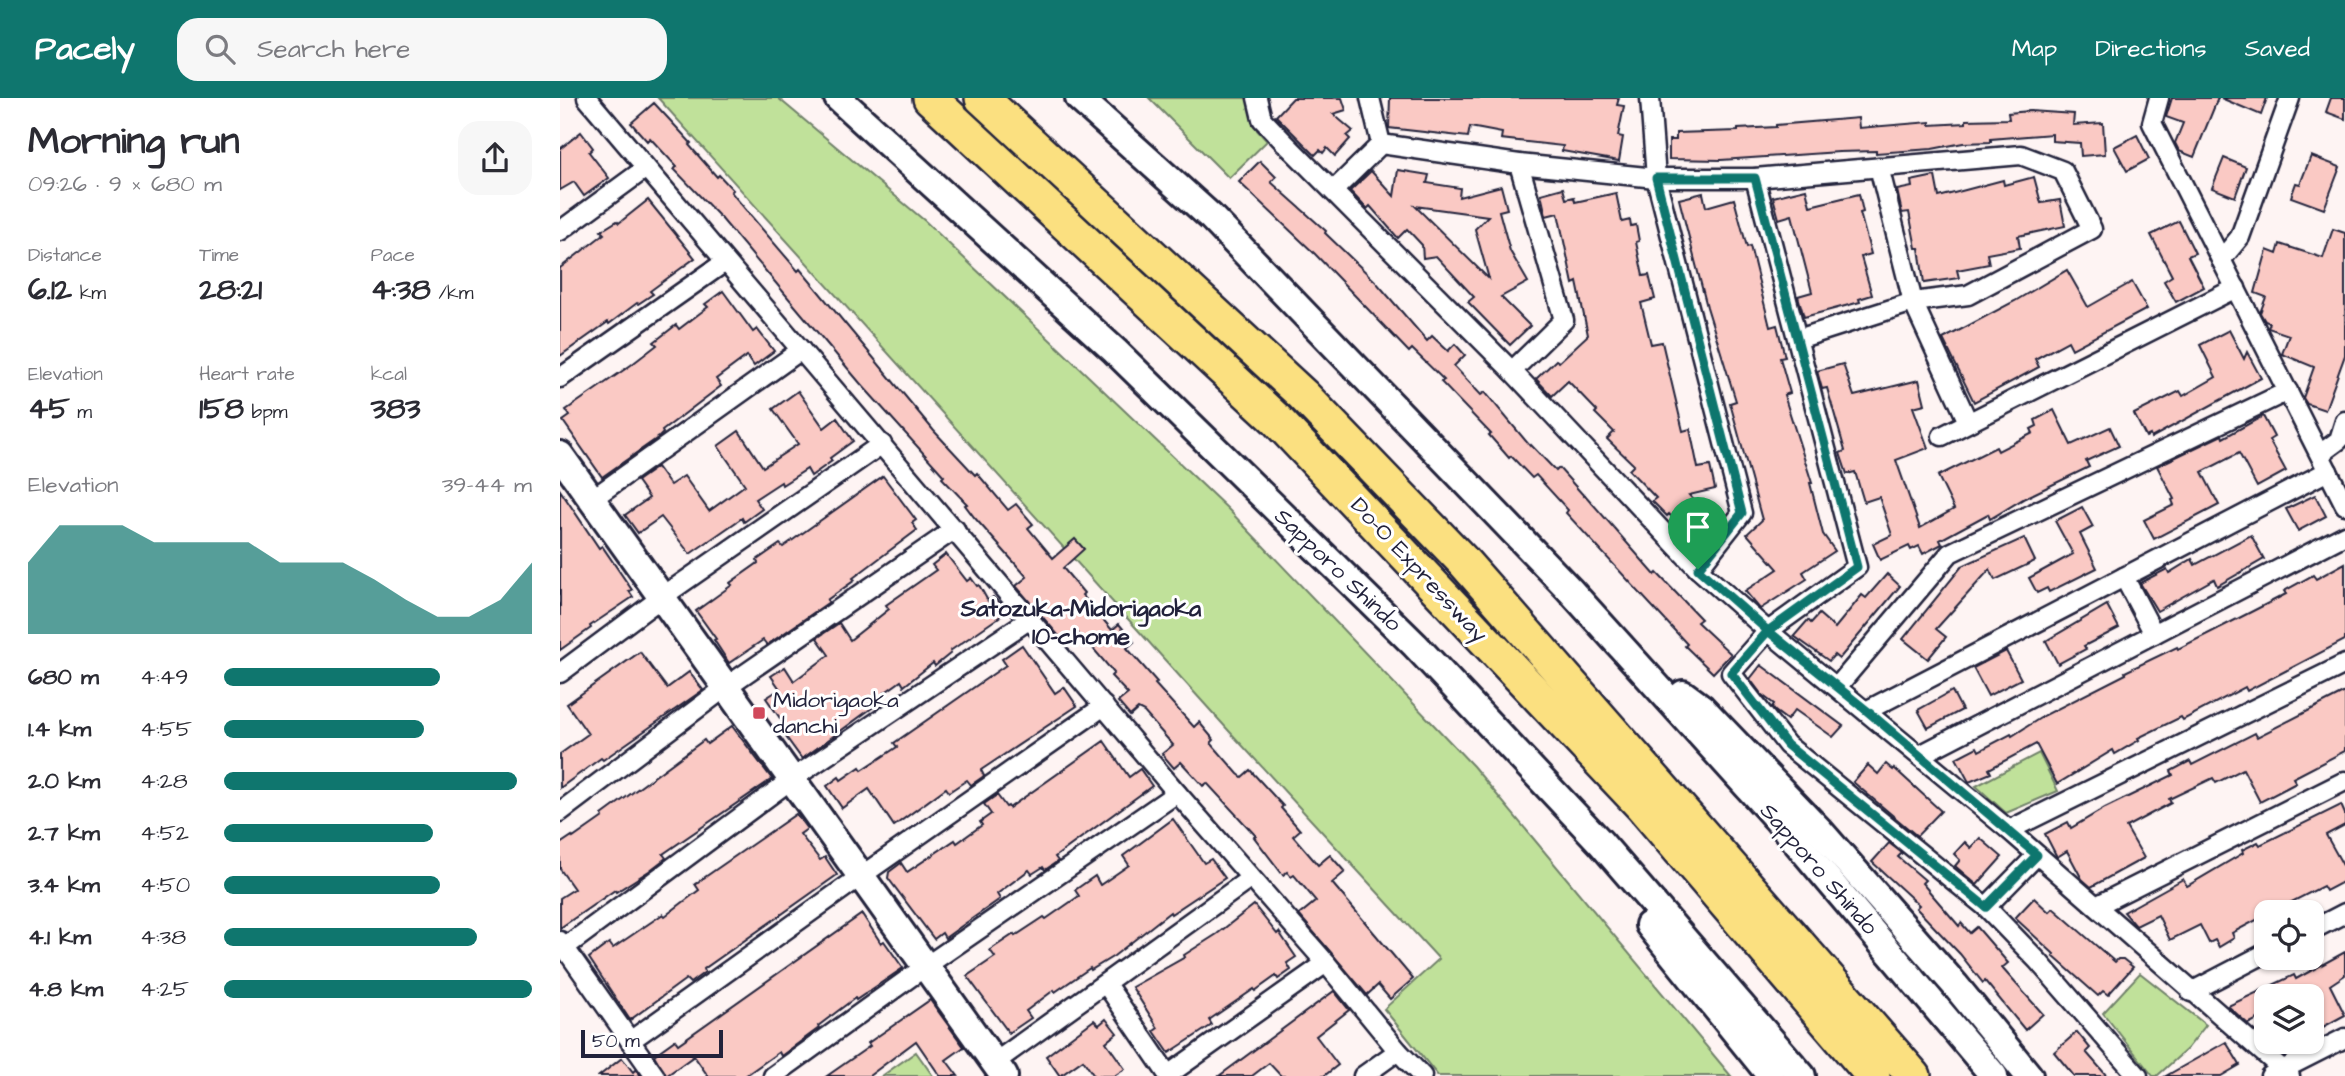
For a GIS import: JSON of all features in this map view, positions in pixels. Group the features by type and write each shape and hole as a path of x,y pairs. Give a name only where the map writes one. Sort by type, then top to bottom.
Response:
{"highway":[{"name":"Do-O Expressway","path":"930,98 1285,429 1642,806 1873,1076"},
{"name":"Do-O Expressway","path":"982,98 1303,395 1464,561 1914,1076"}],"street":[{"path":"587,98 1177,793 1422,1076"},
{"name":"Sapporo Shindo","path":"838,98 1115,351 1415,645 1601,843 1802,1076"},
{"name":"Sapporo Shindo","path":"1079,98 1211,217 1621,645 1776,818 1994,1076"},
{"path":"1257,98 1262,119 1512,371 1698,569 1768,631 2009,830 2280,1074 2345,1038"},
{"path":"1370,98 1381,144"},
{"path":"1650,98 1656,178 1742,513 1698,569"},
{"path":"2159,98 2152,123 2345,505"},
{"path":"2221,260 2240,237 2290,98"},
{"path":"1333,191 1381,144"},
{"path":"1381,144 1519,164 1656,178 1755,178 2021,155 2063,171 2092,229 1968,295 1913,302 1798,339"},
{"path":"1512,371 1564,320 1519,164"},
{"path":"1879,167 1913,302 1968,422"},
{"path":"560,231 646,168"},
{"path":"1755,178 1857,567 1768,631 1731,673 1787,745 1986,907 2038,961 2138,1076"},
{"path":"560,378 725,262"},
{"path":"1942,436 2236,288"},
{"path":"592,499 801,350"},
{"path":"1838,687 1950,553 2288,391"},
{"path":"2320,454 2339,440 2345,421"},
{"path":"560,673 662,597 882,444"},
{"path":"560,454 999,1070 1106,984 1251,878"},
{"path":"1866,710 2328,471"},
{"path":"560,812 726,687 955,529"},
{"path":"1920,755 2345,536"},
{"path":"2124,577 2154,634"},
{"path":"655,1076 562,945 792,779 1030,619"},
{"path":"1621,645 1702,708 1820,831 1955,985 2029,1076"},
{"path":"2009,830 2345,664"},
{"path":"631,1041 1104,706"},
{"path":"2096,906 2345,781"},
{"path":"773,1076 926,966 1177,793"},
{"path":"1601,843 1646,921 1771,1076"},
{"path":"1986,907 2037,855"},
{"path":"2324,924 2345,913"},
{"path":"2191,992 2254,959"},
{"path":"1106,984 1168,1075 1326,963"},
{"path":"1363,1076 1398,1051"}],"green space":[{"path":"658,98 778,98 925,221 1228,509 1473,766 1731,1076 1438,1076 1384,1009 1439,959 1229,731"},
{"path":"1149,98 1250,98 1257,130 1267,141 1229,178"},
{"path":"2039,753 2058,791 2006,813 1976,786"},
{"path":"2140,973 2206,1025 2187,1049 2157,1076 2153,1076 2103,1013"},
{"path":"916,1052 933,1076 882,1076"}],"building":[{"path":"1293,98 1342,98 1346,110 1333,114 1353,131 1347,136 1350,139 1335,156 1327,148 1323,153 1320,150 1315,155 1276,116"},
{"path":"1390,98 1619,98 1617,105 1624,106 1618,136 1623,137 1619,161 1562,151 1563,146 1501,139 1502,133 1470,127 1468,137 1389,128"},
{"path":"2172,98 2218,98 2194,157 2179,151 2175,143 2183,123 2166,117"},
{"path":"2221,98 2267,98 2261,115"},
{"path":"2331,98 2345,98 2345,119 2326,112"},
{"path":"654,103 691,143 689,145 717,177 719,175 733,190 731,192 751,216 798,271 800,269 934,431 975,475 977,473 1008,510 1016,504 1033,524 1028,528 1053,558 1075,539 1084,549 1063,568 1084,593 1082,595 1112,630 1119,624 1134,642 1127,648 1157,682 1155,684 1194,727 1199,722 1214,740 1211,743 1238,774 1242,777 1250,770 1283,806 1281,808 1300,830 1293,836 1318,865 1330,855 1345,872 1332,883 1413,979 1390,999 1378,985 1367,995 1299,915 1316,901 1294,875 1291,877 1287,872 1283,875 1254,837 1256,836 1207,783 1203,786 1181,762 1174,768 1162,754 1173,745 1144,712 1138,709 1130,716 1118,702 1128,694 1111,676 1114,673 1076,631 1064,642 1016,586 1027,577 974,517 965,505 967,504 942,478 944,476 860,383 721,218 674,169 677,167 650,138 647,141 631,123"},
{"path":"2030,111 2074,114 2073,125 2103,123 2105,154 2081,156 2080,143 2052,141 2052,134 1876,153 1839,152 1721,160 1669,159 1669,140 1676,140 1676,133 1738,131 1858,118 1859,128 1930,122 1930,125 1966,123 1966,120 2009,119 2008,113"},
{"path":"581,132 593,148 589,152 609,178 584,196 574,182 560,190 560,149"},
{"path":"2137,135 2149,159 2127,171 2114,147"},
{"path":"2311,156 2340,167 2324,209 2291,197 2296,183 2300,184"},
{"path":"2224,158 2246,167 2235,197 2212,188"},
{"path":"1260,161 1276,177 1271,182 1326,231 1325,233 1376,282 1427,341 1432,336 1448,351 1455,344 1465,355 1454,366 1481,395 1485,392 1530,446 1556,471 1559,468 1655,575 1657,573 1701,619 1697,622 1731,654 1713,673 1685,646 1687,644 1566,513 1568,510 1536,475 1532,478 1511,456 1509,458 1489,435 1491,434 1441,382 1444,380 1412,349 1409,352 1315,254 1239,182"},
{"path":"1398,170 1429,175 1427,183 1460,188 1459,197 1501,186 1507,209 1499,211 1510,251 1528,282 1501,297 1530,326 1510,345 1468,302 1474,297 1436,256 1423,258 1422,245 1407,229 1398,238 1370,206 1367,209 1350,191 1371,171 1394,196","holes":["1415,206 1488,216 1475,229 1489,279"]},
{"path":"1935,176 1939,197 2003,180 2004,185 2034,177 2041,203 2060,200 2065,226 2018,236 2020,248 1987,254 1989,264 1957,270 1959,278 1924,283 1919,248 1916,248 1909,212 1902,213 1897,190 1912,187 1911,181"},
{"path":"1563,188 1566,199 1574,197 1575,202 1616,193 1622,222 1630,220 1631,226 1636,225 1639,241 1636,242 1643,276 1649,275 1655,299 1641,303 1651,344 1662,342 1683,431 1690,429 1698,468 1710,466 1715,489 1689,495 1714,522 1694,541 1669,514 1667,516 1652,501 1656,498 1629,470 1634,465 1607,439 1614,432 1568,381 1552,396 1536,379 1588,335 1577,282 1573,284 1558,213 1546,216 1541,194"},
{"path":"1806,189 1810,206 1859,194 1863,212 1860,213 1871,254 1861,257 1872,295 1859,299 1860,302 1804,317 1798,296 1812,292 1792,215 1779,219 1773,197"},
{"path":"1703,193 1706,207 1734,199 1747,247 1750,246 1770,327 1777,325 1785,357 1780,358 1790,393 1784,395 1812,483 1823,534 1835,551 1803,572 1807,579 1760,609 1745,591 1778,569 1747,534 1762,520 1730,403 1736,401 1707,307 1679,199"},
{"path":"648,200 695,258 650,291 653,294 560,356 560,268 604,234 601,231 617,221 619,223"},
{"path":"2179,221 2195,253 2188,256 2204,287 2176,302 2164,281 2172,276 2151,235"},
{"path":"2333,229 2345,233 2345,355 2325,410 2307,404 2303,398 2314,367 2282,354 2289,335 2268,328 2270,323 2265,321 2260,313 2266,297 2255,293 2267,250 2277,254 2280,244 2323,258"},
{"path":"2067,270 2088,307 2132,282 2147,309 2072,349 2068,341 2035,359 2039,367 1974,402 1943,339"},
{"path":"723,291 753,332 757,329 774,351 754,366 747,356 716,379 721,386 662,431 659,437 602,477 563,421 570,416 566,410 657,345 654,342 676,325 679,329 708,307 705,304"},
{"path":"2229,330 2244,359 2247,352 2261,378 2151,438 2150,435 2146,437 2134,414 2180,391 2183,396 2216,377 2200,345"},
{"path":"1843,364 1854,396 1919,380 1925,404 1913,407 1928,448 1896,460 1920,528 1954,509 1938,476 1996,447 1998,451 2033,433 2031,429 2037,426 2035,420 2054,410 2071,445 2110,427 2119,446 2086,461 2089,467 2025,498 1990,519 1988,514 1940,540 1942,544 1923,554 1919,546 1911,550 1909,546 1880,560 1873,544 1892,535 1879,497 1864,502 1855,472 1847,474 1840,453 1845,451 1827,388 1822,389 1817,371"},
{"path":"798,391 824,428 837,418 853,441 830,458 832,461 811,476 807,469 755,499 762,509 744,522 742,518 690,554 661,517 638,533 625,515 649,498 637,481 657,467 670,485 684,476 709,511 745,485 718,446 739,431 763,467 798,444 773,409"},
{"path":"2263,416 2274,437 2269,440 2286,471 2257,487 2239,453 2202,472 2219,505 2154,539 2144,520 2174,505 2174,499 2157,466 2222,435 2223,438"},
{"path":"883,476 916,520 912,523 917,530 853,578 855,580 827,600 829,602 767,645 763,640 729,663 696,611 732,585 730,583 758,563 757,560 780,544 783,547"},
{"path":"560,490 599,548 602,546 632,590 629,591 633,597 560,650"},
{"path":"2315,495 2326,516 2298,531 2286,509"},
{"path":"2082,507 2093,527 2080,534 2097,568 2049,592 2047,588 2037,593 2029,578 2073,554 2055,521"},
{"path":"2251,535 2264,559 2217,586 2214,579 2157,611 2140,583 2167,569 2169,573 2192,559 2195,565"},
{"path":"2024,538 2035,561 1995,580 1990,569 1936,629 1946,637 1928,659 1903,639 1962,566"},
{"path":"946,554 967,581 971,578 979,585 988,601 993,597 1008,611 950,651 951,653 935,666 933,663 904,686 901,681 873,701 876,705 802,759 786,737 791,734 766,698 780,689 771,676 785,667 794,681 829,655 817,638 839,623 850,640 889,609 886,605 936,570 932,565"},
{"path":"2345,563 2345,640 2247,691 2245,687 2183,720 2181,717 2138,738 2139,740 2115,754 2113,750 2057,784 2036,744 1989,769 1991,773 1969,782 1956,758 1977,747 1979,751 2011,734 2012,736 2045,715 2126,674 2125,672 2177,647 2178,649 2286,594 2284,591 2313,575 2316,579"},
{"path":"1887,574 1900,586 1839,659 1834,655 1829,661 1794,636 1808,620 1811,623 1819,614 1835,628 1862,595 1866,598"},
{"path":"2107,605 2119,628 2084,646 2086,649 2058,664 2046,641"},
{"path":"1022,645 1055,693 1064,687 1077,706 981,770 984,776 971,785 967,780 949,792 946,788 894,826 869,789 842,808 827,786 860,767 862,770 897,747 894,743 1006,665 1002,659"},
{"path":"2006,651 2021,679 1988,696 1973,668"},
{"path":"640,652 667,688 689,672 703,690 560,788 560,754 588,734 567,704"},
{"path":"1761,665 1843,726 1833,737 1795,710 1787,720 1775,711 1772,707 1774,704 1762,695 1750,679"},
{"path":"1952,691 1962,710 1928,728 1918,710"},
{"path":"2345,692 2345,751 2293,778 2296,783 2260,802 2243,769 2216,783 2213,778 2169,799 2171,803 2126,827 2144,858 2091,887 2082,879 2067,851 2057,857 2045,834 2068,822 2071,828 2173,775 2171,771 2190,761 2192,765 2255,733 2257,737"},
{"path":"732,726 772,779 663,854 666,858 649,871 616,892 615,890 560,928 560,898 574,889 560,869 560,844 603,817 602,815 704,740 707,744"},
{"path":"1104,741 1129,777 1140,769 1152,786 1055,857 1058,861 1045,870 1043,867 1032,874 1029,870 997,894 1000,899 945,938 942,933 934,939 888,878 889,872 901,863 907,872 955,840 957,843 982,825 980,822 991,814 984,804 997,795 1009,808"},
{"path":"1886,764 1893,770 1894,768 1941,811 1917,836 1853,782 1868,765 1878,774"},
{"path":"2341,805 2345,814 2345,825 2326,835 2345,869 2345,881 2326,891 2323,886 2296,900 2254,900 2254,921 2232,933 2234,938 2219,947 2215,940 2209,943 2200,925 2170,940 2158,915 2136,926 2124,912 2183,879 2187,886 2243,853 2242,850 2258,842 2260,845"},
{"path":"796,814 807,829 800,834 820,860 825,857 837,875 704,969 705,972 690,983 686,979 630,1020 589,958 609,943 613,948 663,914 665,916 699,890 695,884"},
{"path":"1173,819 1204,863 1211,859 1225,878 1171,914 1170,912 1114,956 1091,970 1090,968 1055,992 1054,990 1026,1011 1031,1018 1009,1033 967,976 995,957 990,950 1044,917 1046,919 1079,896 1075,890 1095,876 1100,885 1129,865 1123,856"},
{"path":"1980,838 2002,857 1977,885 1955,866 1960,860 1954,854 1965,842 1971,848"},
{"path":"1889,843 1902,853 1898,857 1925,880 1922,883 1959,926 1961,923 1970,933 1977,927 2008,963 2002,968 2043,1014 2025,1030 1985,981 1983,983 1960,954 1916,908 1919,905 1872,862"},
{"path":"2034,898 2049,912 2053,908 2115,962 2123,959 2133,967 2108,995 2103,991 2098,996 2015,918"},
{"path":"1254,905 1277,934 1279,932 1296,957 1287,963 1291,970 1278,979 1276,976 1255,991 1254,989 1209,1020 1212,1025 1169,1053 1154,1031 1158,1028 1132,987 1185,957 1184,955"},
{"path":"862,914 881,943 884,941 903,968 856,1000 855,998 781,1056 779,1052 745,1076 708,1076 694,1056 666,1076 654,1055 675,1040 678,1044"},
{"path":"2345,952 2345,975 2330,985 2345,1015 2324,1026 2324,984 2275,984 2294,975 2296,979 2312,970 2324,970 2324,964"},
{"path":"1334,991 1349,1010 1316,1036 1338,1065 1324,1076 1281,1076 1269,1063 1252,1076 1219,1076"},
{"path":"2254,994 2254,1021 2248,1024 2228,1006"},
{"path":"930,1000 964,1047 946,1060 958,1076 940,1076 916,1041 869,1076 827,1076 870,1046 868,1043"},
{"path":"1106,1019 1117,1033 1106,1042 1125,1069 1114,1076 1094,1076 1083,1060 1060,1076 1046,1056 1094,1020 1099,1025"},
{"path":"2077,1032 2090,1048 2086,1052 2107,1076 2074,1076 2054,1052"},
{"path":"2226,1042 2240,1065 2221,1076 2166,1076"},
{"path":"622,1058 633,1072 636,1069 641,1076 599,1076"}],"place":[{"name":"Midorigaoka danchi","path":"759,713"}],"district":[{"name":"Satozuka-Midorigaoka 10-chome","path":"1081,623"}],"route":[{"path":"1698,569 1742,513 1656,178 1755,178 1857,567 1768,631 2037,855 1986,907 1787,745 1731,673 1768,631 1698,569"}]}
